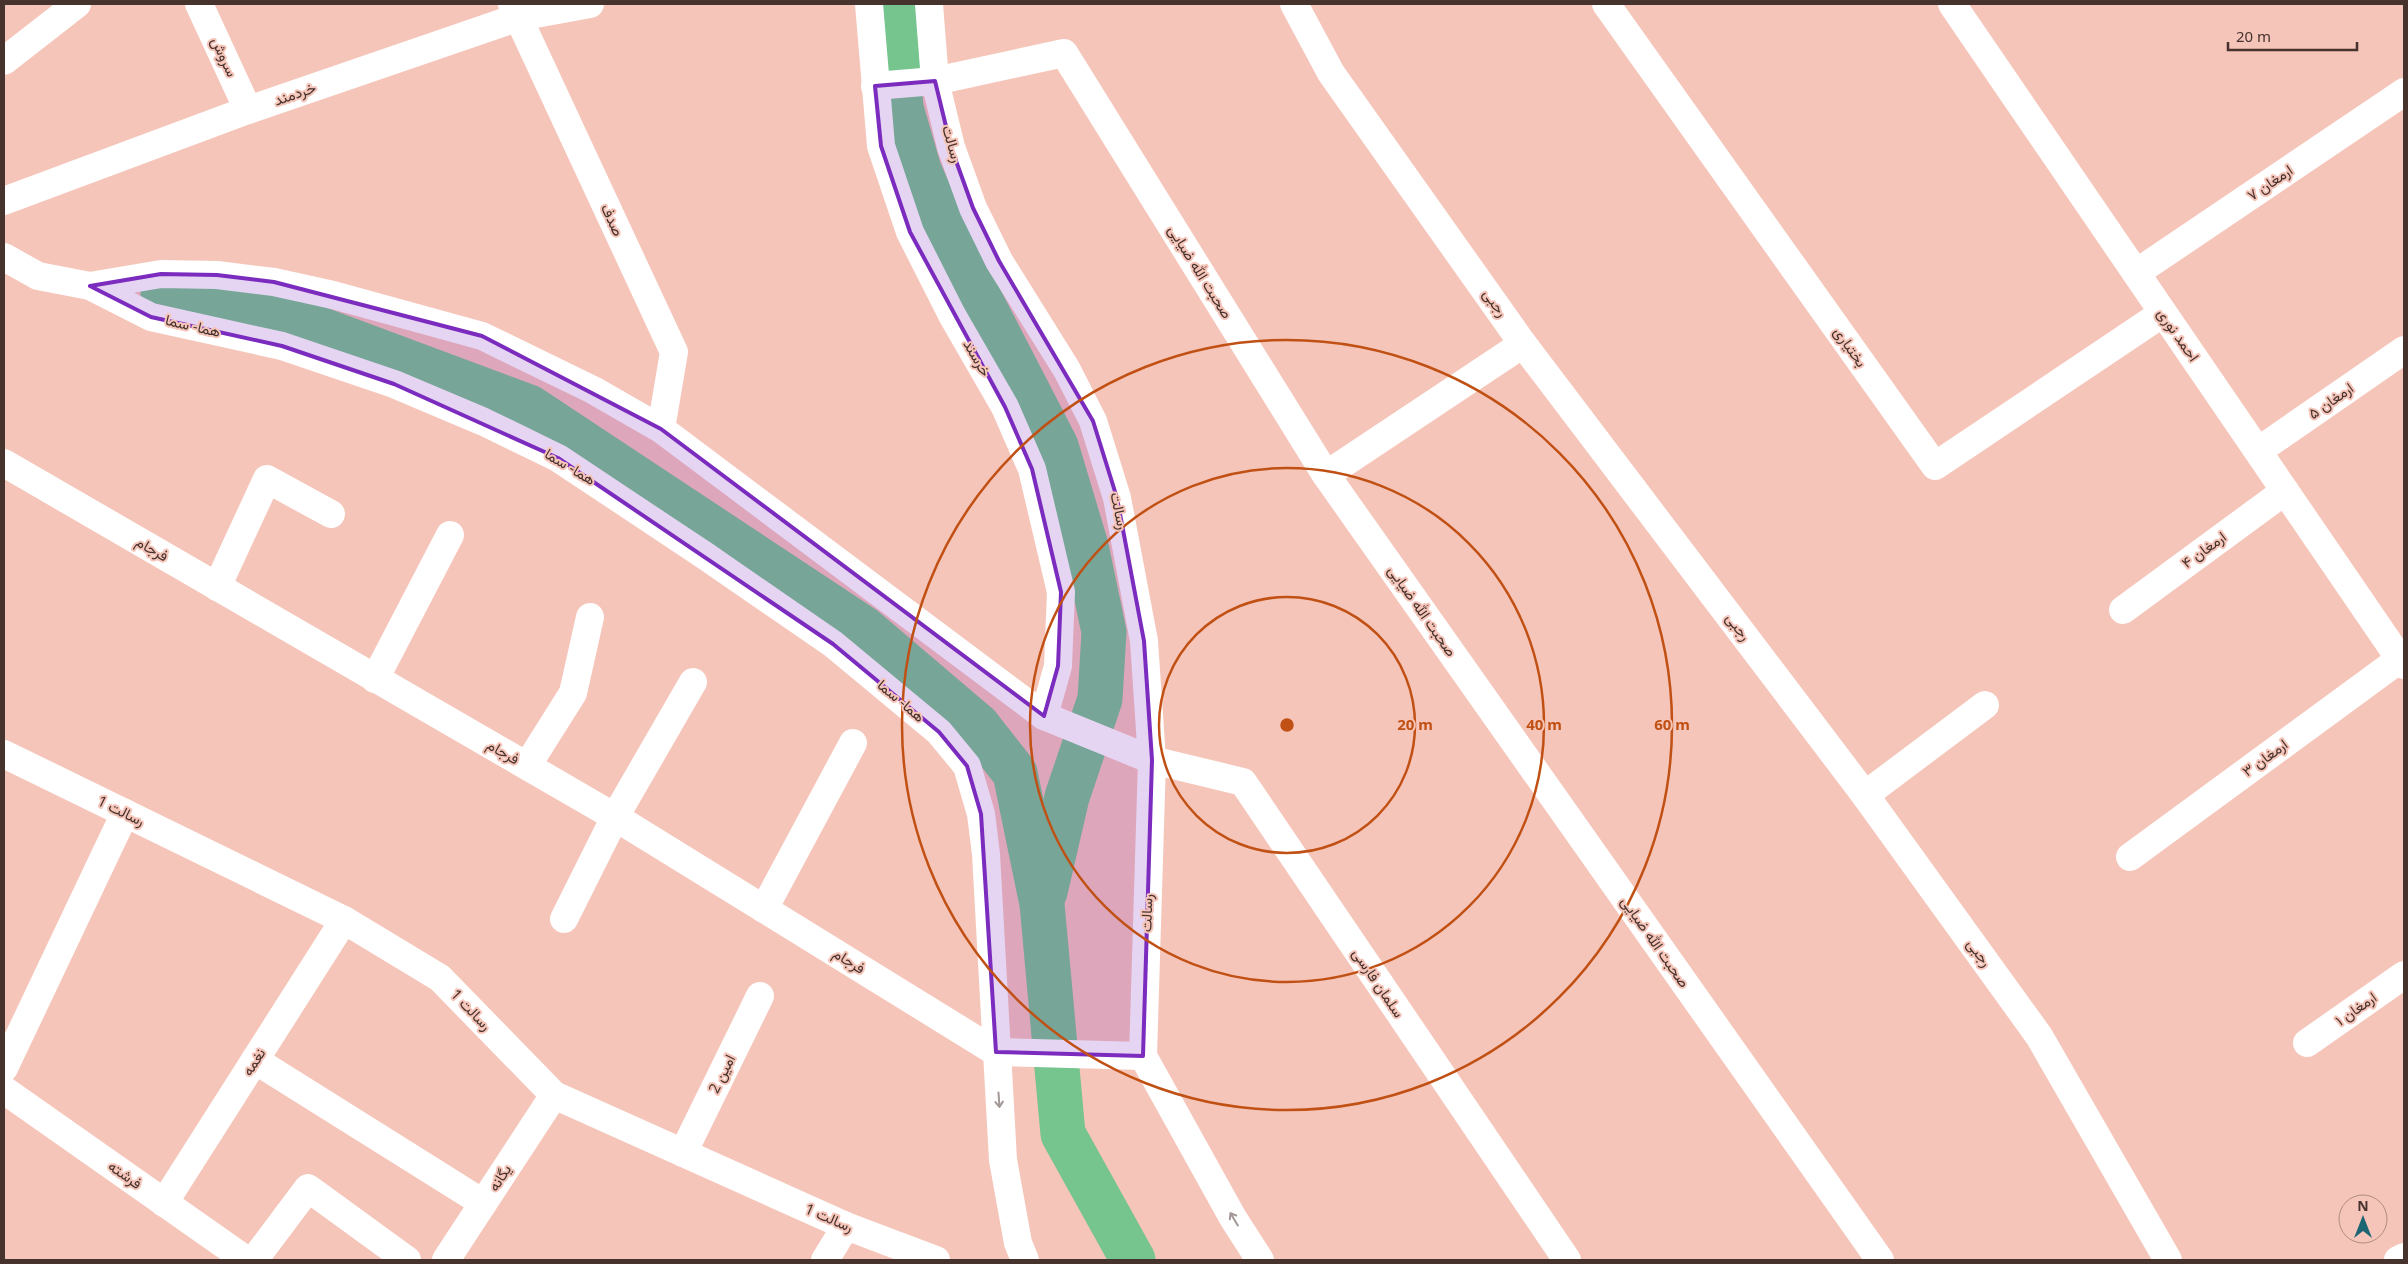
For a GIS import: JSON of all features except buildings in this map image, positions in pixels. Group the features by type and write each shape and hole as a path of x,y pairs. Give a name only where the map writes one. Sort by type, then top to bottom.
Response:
{"street":[{"path":"4,61 76,4"},
{"name":"سروش","path":"199,4 248,110"},
{"name":"خردمند","path":"4,202 516,10 590,4"},
{"name":"خرسند","path":"869,4 881,146 910,232 952,315 1005,407 1032,468 1061,592 1058,666 1044,716"},
{"name":"رسالت","path":"928,4 935,81 951,147 973,208 999,261 1067,370 1093,421 1117,498 1144,641 1152,760 1142,1056"},
{"name":"رجبی","path":"1294,4 1331,73 1524,344 1865,795 2039,1036 2168,1260"},
{"name":"بختیاری","path":"1606,4 1935,466 2163,313"},
{"name":"احمد نوری","path":"1952,4 2258,452 2399,649"},
{"name":"صدف","path":"516,10 674,352 661,429"},
{"name":"صحبت الله ضیایی","path":"935,81 1064,54 1326,475 1880,1260"},
{"path":"875,86 935,81"},
{"name":"ارمغان ۷","path":"2136,274 2404,92"},
{"path":"4,257 38,276 90,286 161,274 217,275 274,282 333,295 482,336 593,390 661,429 1044,716"},
{"name":"هما- سما","path":"90,286 151,317 282,346 394,384 484,422 558,458 712,560 833,644 939,732 967,766 981,814 986,854 996,1052"},
{"path":"1326,475 1524,344"},
{"name":"ارمغان ۵","path":"2258,452 2404,350"},
{"name":"فرجام","path":"4,463 615,817 996,1052"},
{"path":"217,587 267,479 331,514"},
{"name":"ارمغان ۴","path":"2122,610 2286,491"},
{"path":"375,679 450,535"},
{"path":"528,766 572,693 590,617"},
{"name":"ارمغان ۳","path":"2130,857 2399,649"},
{"path":"564,918 615,817 693,682"},
{"path":"1865,795 1985,705"},
{"name":"سلمان فارسی","path":"1044,716 1152,760 1243,782 1567,1260"},
{"path":"764,908 853,743"},
{"name":"رسالت 1","path":"4,754 344,920 440,978 554,1095 846,1226 936,1260"},
{"path":"4,1068 125,813"},
{"name":"نغمه","path":"164,1203 344,920"},
{"name":"ارمغان ۱","path":"2307,1043 2404,976"},
{"name":"امین 2","path":"683,1153 760,996"},
{"path":"1025,1260 1018,1243 1003,1160 996,1052 1142,1056 1233,1218 1260,1260"},
{"path":"255,1060 483,1203"},
{"name":"فرشته","path":"4,1090 246,1260"},
{"name":"یگانه","path":"446,1260 554,1095"},
{"path":"254,1260 308,1188 407,1260"},
{"path":"825,1260 846,1226"},
{"path":"2398,1260 2404,1257"}],"highlighted area":[{"path":"935,81 951,147 973,208 999,261 1093,421 1117,498 1144,641 1152,760 1143,1056 996,1052 981,814 967,766 939,732 833,644 558,458 394,384 282,346 151,317 90,286 161,274 217,275 274,282 482,336 661,429 1044,716 1058,666 1061,592 1032,469 1005,407 910,232 881,146 875,86"}],"waterway":[{"path":"893,4 901,108 919,170 950,241 1056,446 1086,546 1104,632 1100,699 1067,797 1045,892"},
{"path":"163,293 282,315 529,407 863,628 978,726 1015,773 1042,904 1063,1134 1133,1260"}]}
